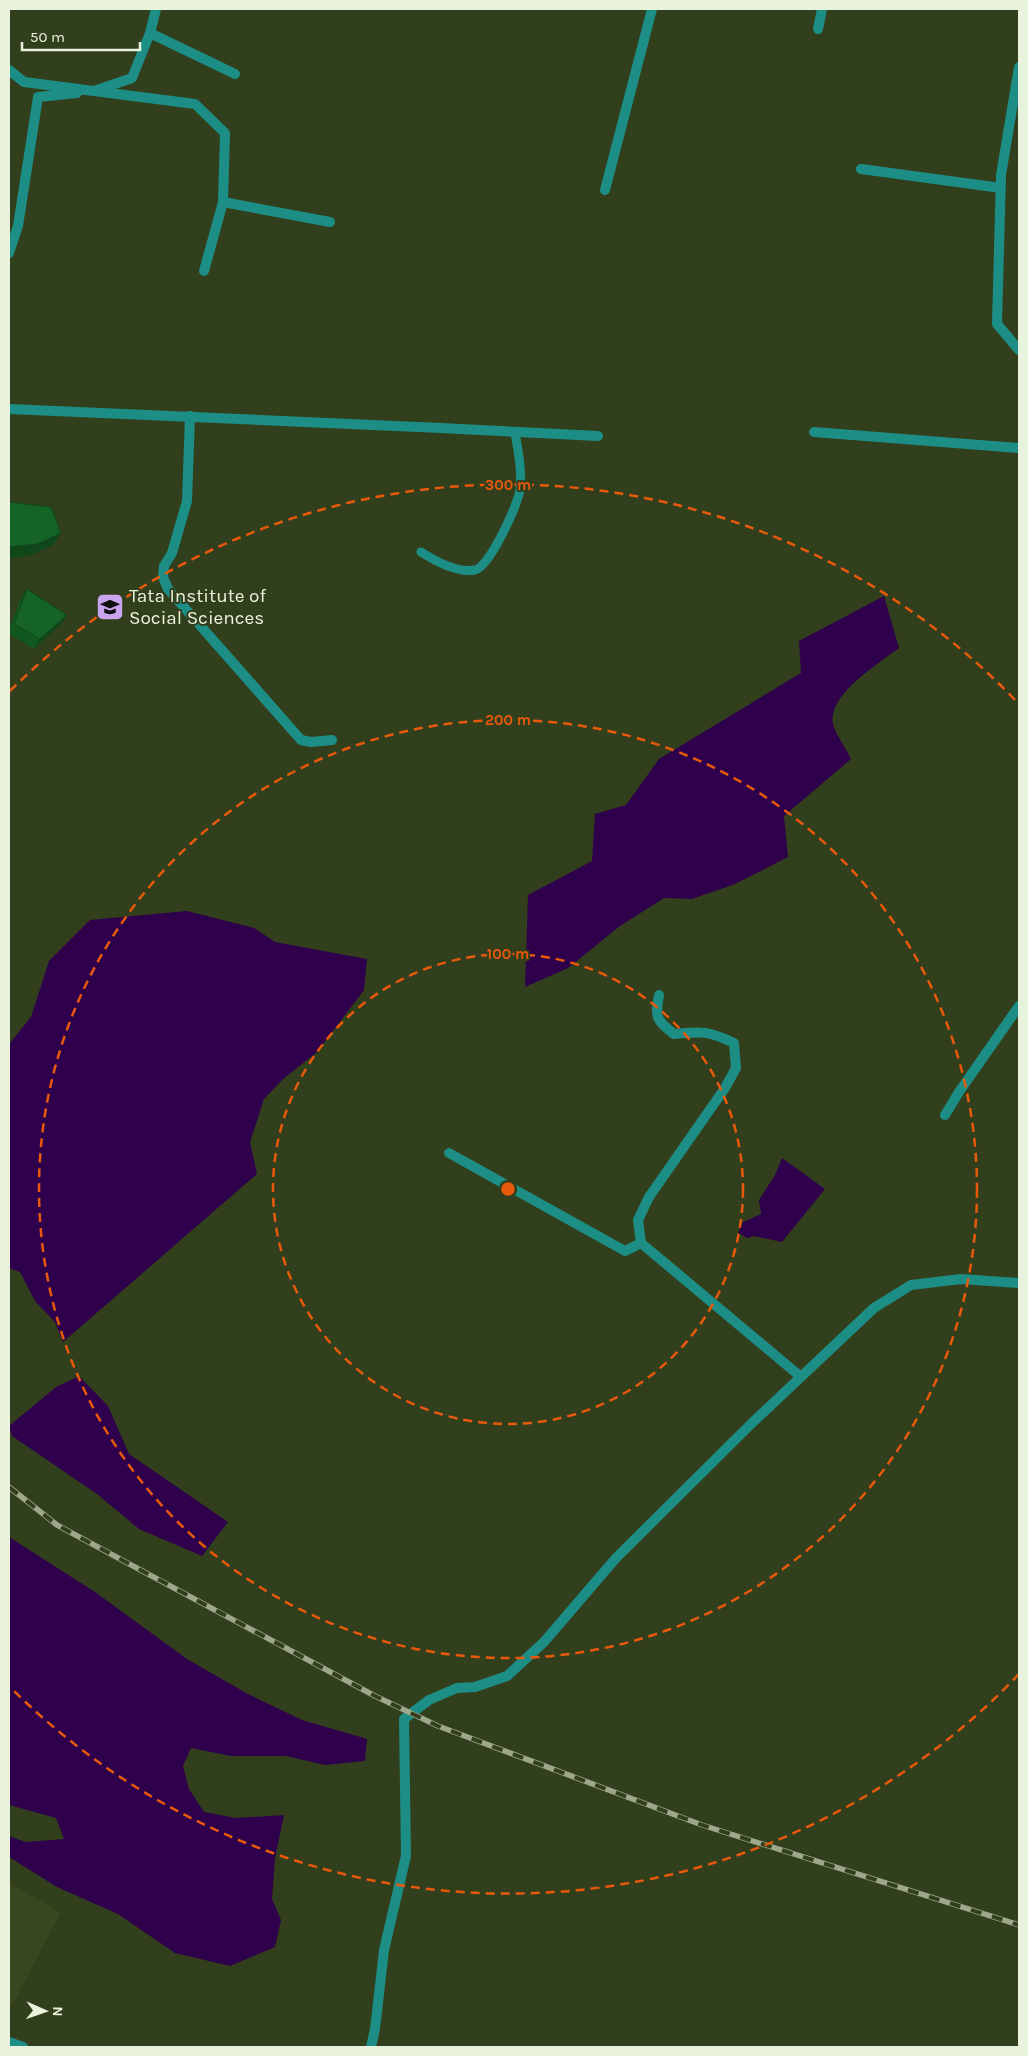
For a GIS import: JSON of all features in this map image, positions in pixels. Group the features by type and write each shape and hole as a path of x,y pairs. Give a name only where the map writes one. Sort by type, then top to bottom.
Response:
{"street":[{"path":"9,253 18,226 38,97 91,92 132,78 150,33 156,9"},
{"path":"605,190 652,9"},
{"path":"818,29 822,9"},
{"path":"150,33 235,74"},
{"path":"1019,67 1001,188 997,324 1019,350"},
{"path":"9,70 24,82 195,104 225,133 223,202 204,271"},
{"path":"861,169 1001,188"},
{"path":"223,202 330,222"},
{"path":"9,409 598,436"},
{"path":"190,416 187,501 172,553 164,566 163,576 168,589 301,740 311,742 332,740"},
{"path":"814,432 1019,448"},
{"path":"659,995 656,1013 659,1022 674,1034 699,1031 717,1035 734,1043 736,1068 726,1088 649,1197 638,1220 641,1243 801,1377"},
{"path":"945,1116 958,1092 1019,1006"},
{"path":"449,1153 625,1251 641,1243"},
{"path":"371,2047 375,2029 384,1950 406,1856 404,1719 429,1700 457,1688 476,1687 507,1676 544,1642 616,1558 752,1422 874,1308 911,1285 961,1279 1019,1283"},
{"path":"9,2042 23,2047"}],"lane":[{"path":"421,552 434,561 461,569 475,570 483,567 502,534 520,491 521,470 515,432"}],"shaded area":[{"path":"884,596 899,648 867,671 846,691 838,702 833,713 833,724 851,759 784,816 788,857 735,884 692,899 664,898 620,926 568,968 525,987 528,895 592,861 595,814 626,805 659,759 801,673 799,641"},
{"path":"187,911 254,928 275,942 367,959 364,990 317,1052 283,1079 264,1099 250,1142 257,1174 63,1342 55,1322 35,1301 20,1272 9,1268 9,1044 31,1017 49,961 90,920"},
{"path":"782,1158 825,1189 782,1242 754,1236 748,1238 738,1233 743,1222 761,1214 759,1200 775,1175"},
{"path":"79,1376 108,1406 129,1454 228,1522 202,1556 139,1529 97,1494 12,1436 9,1426 56,1387"},
{"path":"9,1537 95,1592 187,1659 248,1694 302,1720 367,1739 365,1761 325,1765 286,1756 231,1756 191,1748 183,1766 189,1789 204,1812 236,1818 284,1815 275,1858 272,1899 281,1920 275,1947 230,1966 175,1953 118,1914 57,1887 9,1857 9,1836 25,1842 64,1839 56,1818 9,1805"},
{"path":"9,1883 61,1912 9,2011"}],"building":[{"path":"9,502 51,507 61,533 38,544 9,547"},
{"path":"27,589 67,615 40,639 14,624"}],"railway":[{"path":"9,1487 57,1525 375,1696 438,1726 702,1825 1019,1925"}],"place":[{"name":"Tata Institute of Social Sciences","path":"110,607"}]}
